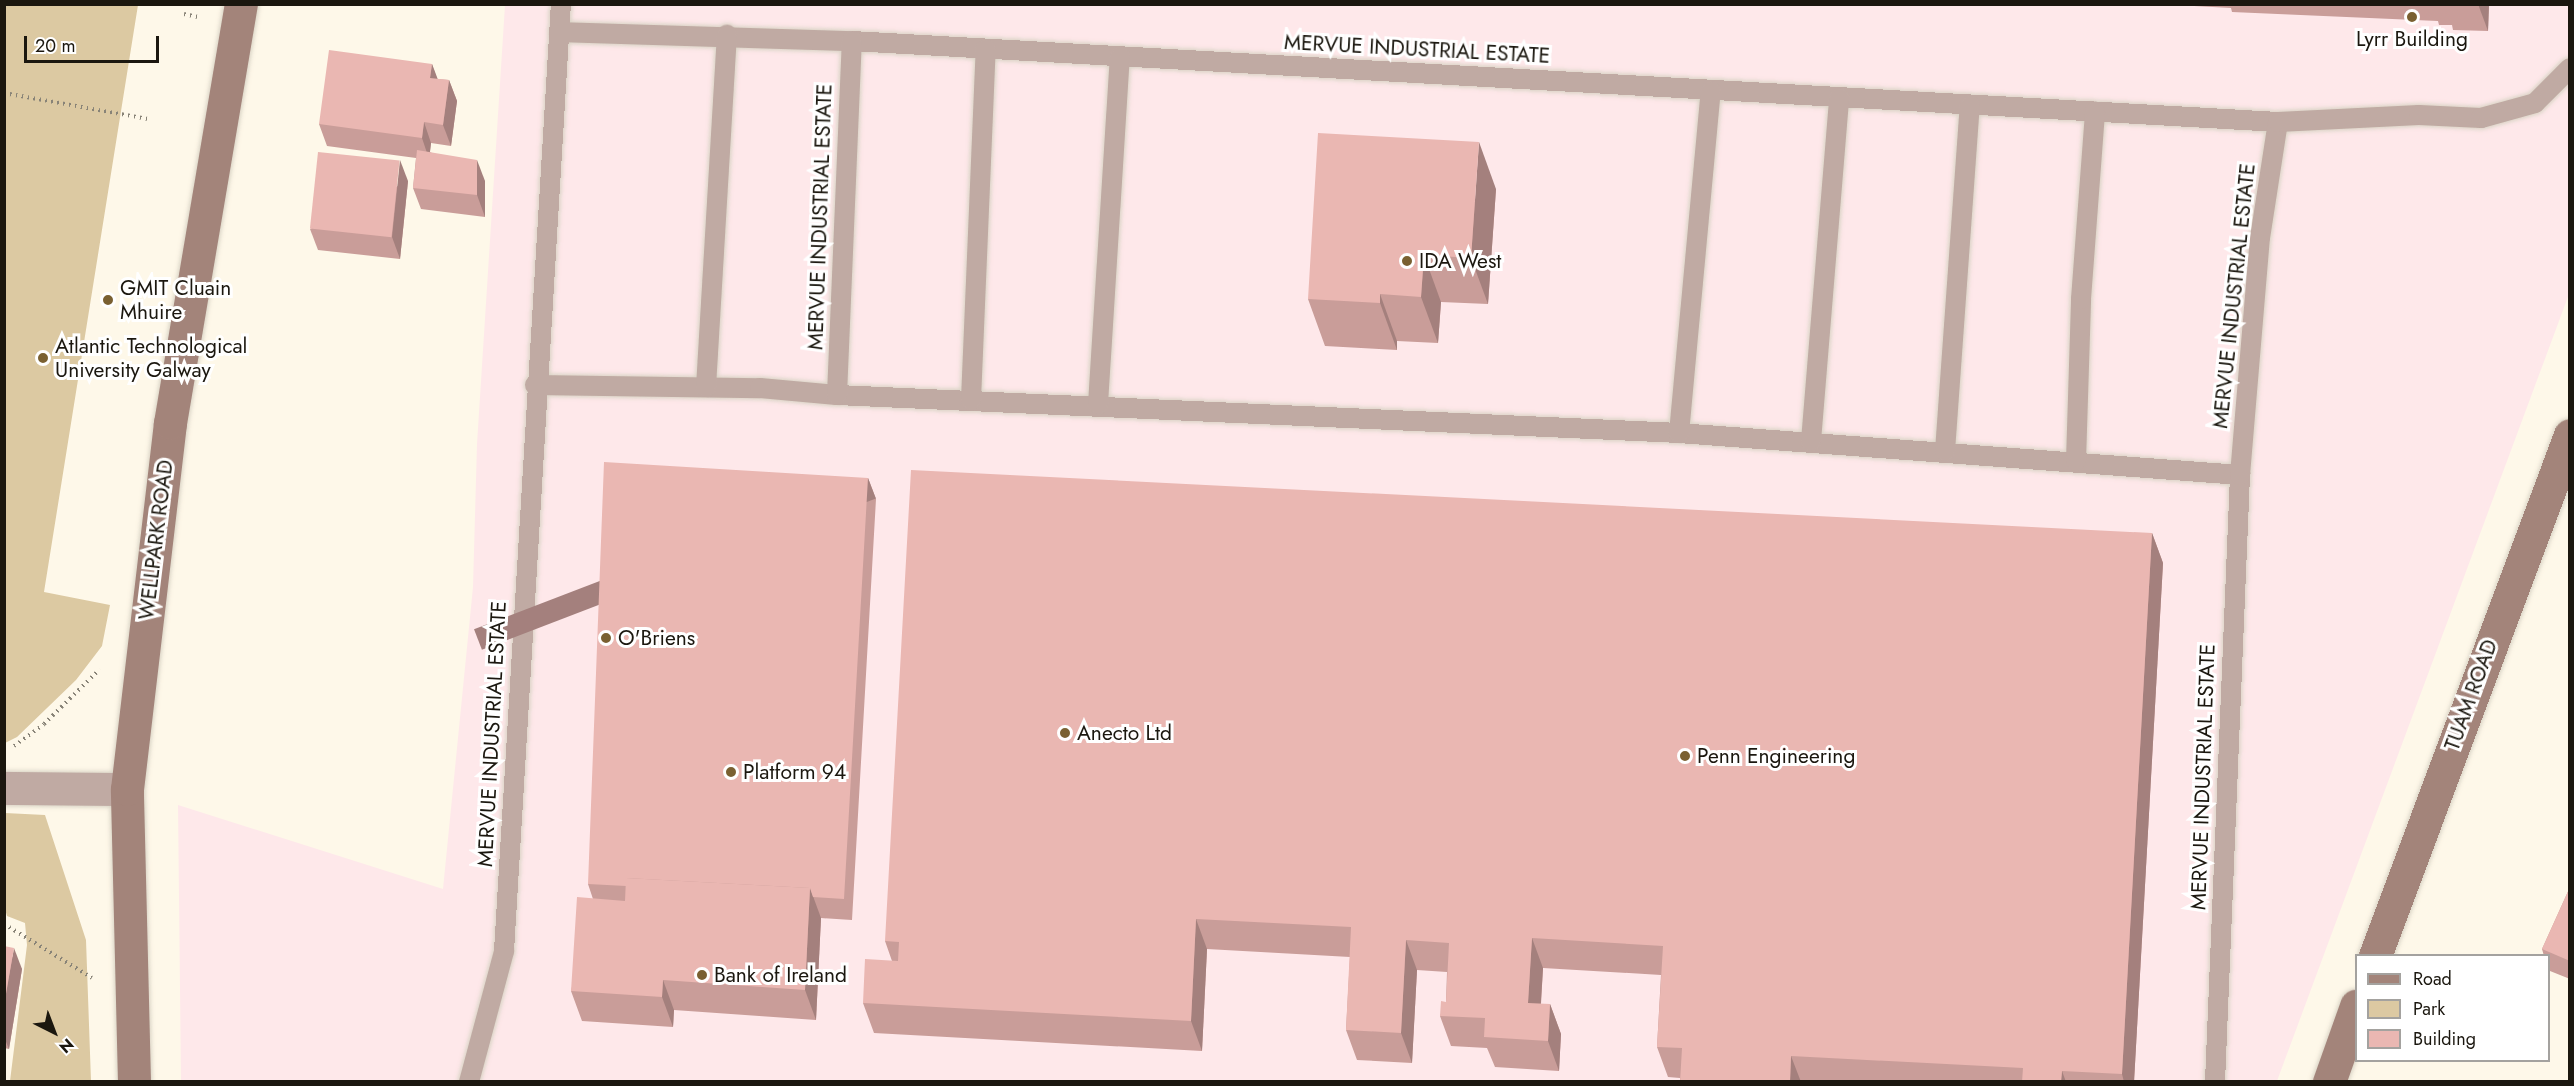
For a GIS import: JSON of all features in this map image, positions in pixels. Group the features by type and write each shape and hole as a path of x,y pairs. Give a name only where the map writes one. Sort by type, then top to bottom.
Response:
{"main road":[{"name":"WELLPARK ROAD","path":"134,1082 127,789 170,423 242,4"},
{"name":"TUAM ROAD","path":"2376,954 2560,483 2570,435"},
{"path":"2329,1082 2355,1009"}],"street":[{"path":"4,788 127,789"}],"lane":[{"name":"MERVUE INDUSTRIAL ESTATE","path":"469,1082 504,951 536,385 561,4"},
{"name":"MERVUE INDUSTRIAL ESTATE","path":"559,33 728,35 852,41 2278,122 2419,115 2481,118 2535,102 2570,68"},
{"path":"706,387 728,35"},
{"name":"MERVUE INDUSTRIAL ESTATE","path":"837,395 852,41"},
{"path":"971,400 986,49"},
{"path":"1098,404 1120,57"},
{"path":"1679,433 1711,91"},
{"path":"1811,441 1839,98"},
{"path":"1945,451 1970,106"},
{"path":"2076,461 2081,299 2095,112"},
{"name":"MERVUE INDUSTRIAL ESTATE","path":"2215,1082 2240,475 2260,238 2278,122"},
{"path":"536,385 706,387 837,395 1098,404 1679,433 1945,451 2240,475"}],"path":[{"path":"4,93 148,119"},
{"path":"11,748 44,724 146,630"},
{"path":"4,924 53,957 132,1000"}],"shaded area":[{"path":"505,5 2569,5 2569,294 2277,1081 181,1081 178,805 443,889 473,587 477,444"}],"green space":[{"name":"Atlantic Technological University Galway","path":"5,4 138,5 44,592 110,605 102,646 76,680 17,737 5,743"},
{"path":"5,813 45,815 86,940 91,1081 10,1081 27,945 25,923 7,916 5,909"}],"building":[{"path":"329,50 432,64 430,78 449,80 443,125 424,122 422,138 319,124"},
{"path":"1318,133 1479,142 1471,258 1424,255 1421,297 1380,294 1380,303 1308,299"},
{"path":"417,150 477,160 477,195 413,188"},
{"path":"318,152 400,161 392,237 310,229"},
{"name":"Platform 94","path":"604,462 868,478 844,899 813,897 810,888 626,878 626,886 588,884"},
{"name":"Penn Engineering","path":"911,470 2152,533 2122,1074 2062,1071 2061,1082 2022,1082 2023,1068 1791,1056 1790,1082 1680,1082 1682,1048 1657,1047 1663,946 1532,938 1528,1003 1550,1004 1548,1041 1484,1037 1485,1018 1440,1016 1441,1001 1446,1002 1449,943 1406,940 1401,1033 1346,1030 1351,927 1196,919 1191,1021 863,1003 865,959 898,961 899,942 885,941"},
{"name":"Bank of Ireland","path":"626,878 810,888 805,990 663,980 662,997 571,991 577,897 625,901"},
{"path":"2570,887 2570,961 2542,949"},
{"path":"4,946 14,948 4,1005"}],"place":[{"name":"Lyrr Building","path":"2412,17"},
{"name":"IDA West","path":"1407,261"},
{"name":"GMIT Cluain Mhuire","path":"108,300"},
{"name":"Atlantic Technological University Galway","path":"43,358"},
{"name":"O'Briens","path":"606,638"},
{"name":"Anecto Ltd","path":"1065,733"},
{"name":"Penn Engineering","path":"1685,756"},
{"name":"Platform 94","path":"731,772"},
{"name":"Bank of Ireland","path":"702,975"}]}
